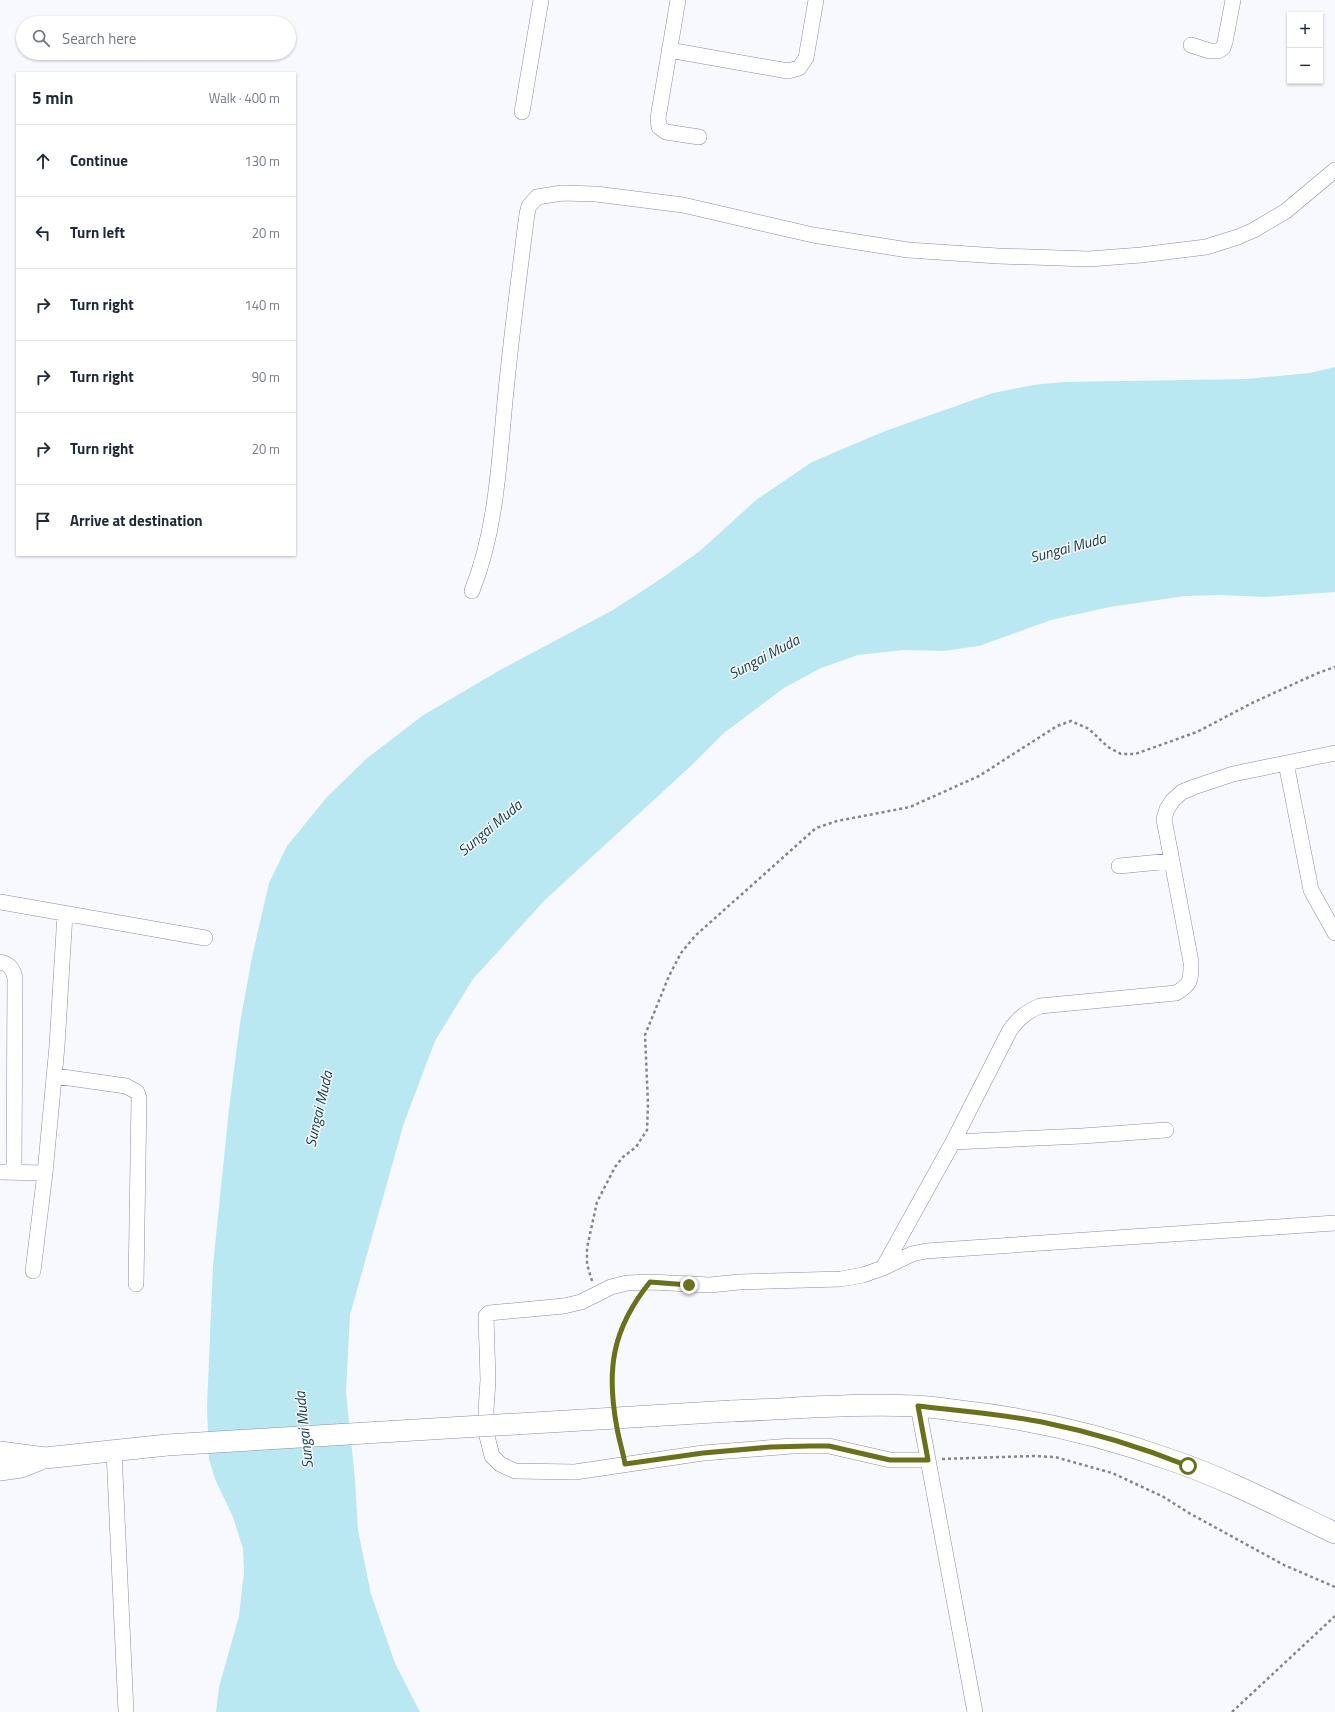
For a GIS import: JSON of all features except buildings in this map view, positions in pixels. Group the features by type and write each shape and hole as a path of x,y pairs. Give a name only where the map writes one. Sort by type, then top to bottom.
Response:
{"main road":[{"path":"0,1452 45,1458 167,1445 731,1411 848,1405 918,1406 1042,1422 1110,1439 1175,1461 1224,1481 1335,1533"},
{"path":"0,1470 22,1467 45,1458"}],"street":[{"path":"522,112 541,0"},
{"path":"678,0 658,118 659,127 666,132 699,137"},
{"path":"669,50 788,71 799,68 806,58 816,0"},
{"path":"1191,45 1210,51 1218,51 1223,48 1226,42 1233,0"},
{"path":"472,591 483,561 494,504 512,329 527,214 529,206 537,197 562,193 596,194 683,205 813,235 908,250 998,256 1089,259 1141,255 1206,247 1238,238 1286,211 1335,170"},
{"path":"883,1268 953,1142 1010,1030 1019,1018 1029,1010 1040,1006 1176,993 1186,987 1191,978 1191,962 1164,819 1167,808 1173,800 1182,792 1234,774 1335,753"},
{"path":"1286,763 1311,890 1335,933"},
{"path":"1119,866 1171,861"},
{"path":"0,902 205,938"},
{"path":"33,1271 55,1076 65,914"},
{"path":"0,962 7,964 13,969 15,978 7,1172 45,1173"},
{"path":"55,1076 126,1086 137,1092 139,1098 136,1284"},
{"path":"953,1142 1082,1136 1166,1130"},
{"path":"928,1460 890,1460 829,1446 771,1447 703,1453 575,1472 515,1471 500,1464 492,1456 487,1436 486,1410 488,1380 486,1316 490,1313 564,1306 581,1302 599,1293 627,1283 650,1282 710,1285 739,1282 841,1279 863,1275 883,1268 912,1254 926,1251 1335,1223"},
{"path":"918,1406 975,1712"},
{"path":"114,1451 126,1712"}],"path":[{"path":"599,1293 591,1280 587,1264 587,1248 591,1226 597,1202 608,1178 623,1157 636,1147 647,1130 648,1104 645,1035 669,976 681,953 695,936 816,828 838,821 910,807 979,776 1057,726 1071,721 1089,729 1108,747 1121,754 1135,754 1197,732 1252,703 1318,673 1335,667"},
{"path":"613,1406 612,1361 616,1343 630,1310 650,1282"},
{"path":"617,1430 625,1464"},
{"path":"928,1460 1033,1456 1055,1458 1112,1473 1162,1496 1188,1513 1284,1565 1335,1587"},
{"path":"1232,1712 1335,1616"}],"water":[{"name":"Sungai Muda","path":"1335,367 1335,592 1265,597 1219,595 1185,596 1110,607 1051,620 979,646 943,651 903,650 858,655 821,668 784,688 724,733 693,764 545,900 473,979 435,1041 404,1123 350,1315 346,1392 355,1479 358,1530 371,1594 395,1663 420,1712 216,1712 219,1687 239,1616 244,1572 243,1549 233,1517 215,1479 209,1459 207,1407 213,1265 229,1109 240,1023 252,957 269,883 287,846 327,797 366,759 422,716 500,670 613,610 701,550 756,500 812,462 885,431 993,393 1033,385 1063,382 1247,379 1310,373"}],"route":[{"path":"689,1285 650,1282 630,1310 616,1343 612,1361 613,1406 625,1464 703,1453 792,1446 829,1446 890,1460 928,1460 918,1406 1042,1422 1110,1439 1188,1466"}]}
